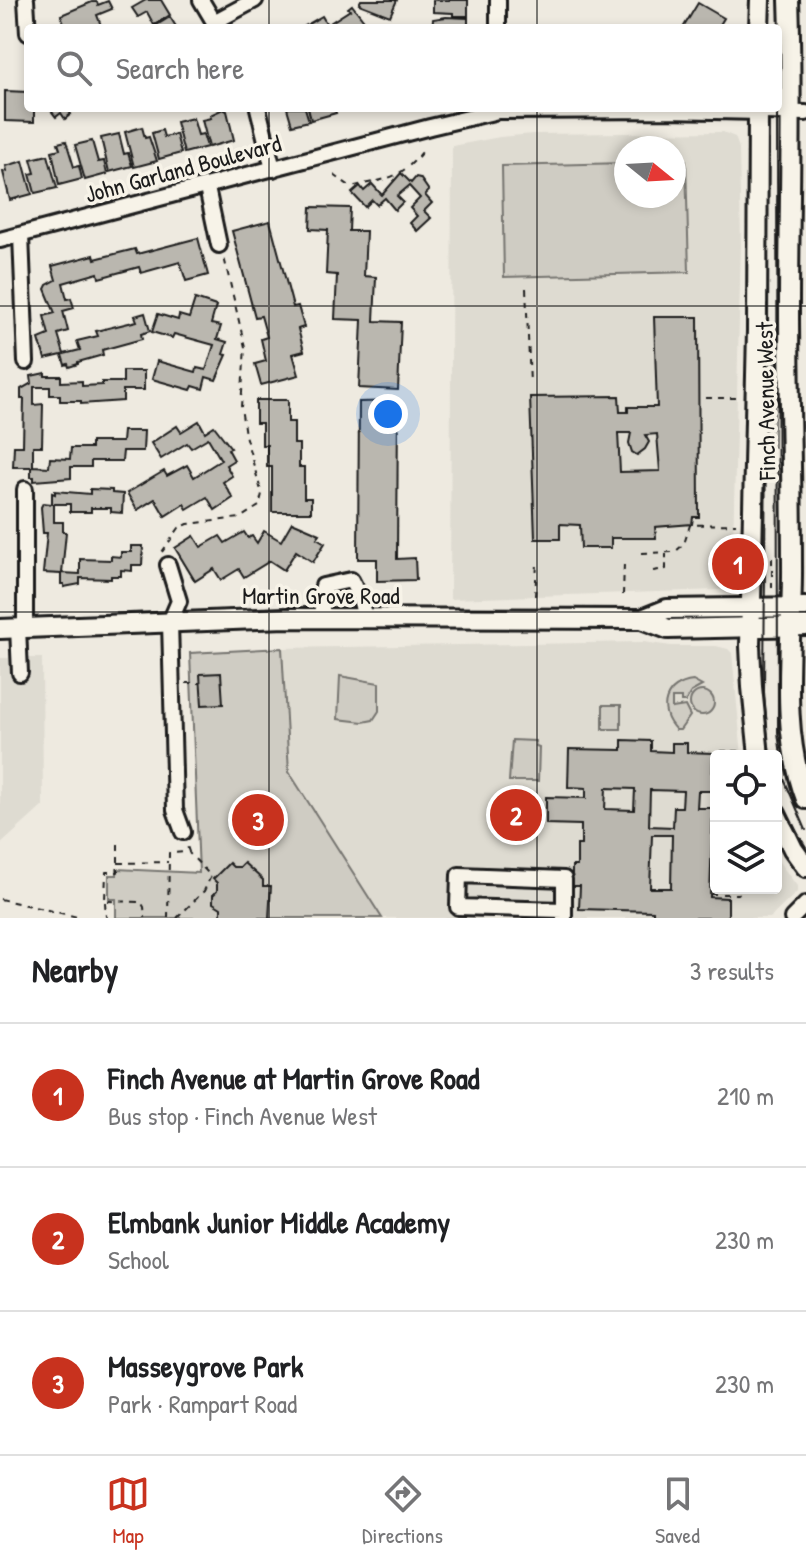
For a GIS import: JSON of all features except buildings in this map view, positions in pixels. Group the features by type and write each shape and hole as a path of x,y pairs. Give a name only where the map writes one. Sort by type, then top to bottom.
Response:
{"main road":[{"path":"759,24 760,0"},
{"name":"Finch Avenue West","path":"789,0 792,86 798,112 789,312 799,606 791,729 798,776 806,799"},
{"name":"Finch Avenue West","path":"751,750 758,112"},
{"name":"Martin Grove Road","path":"642,619 667,609 799,606"},
{"name":"Martin Grove Road","path":"14,628 323,619 642,619 668,629 798,626"},
{"path":"780,822 806,867"}],"street":[{"path":"26,0 27,24"},
{"path":"201,0 215,24"},
{"path":"218,24 255,0"},
{"path":"498,0 498,24"},
{"path":"259,112 273,169"},
{"name":"John Garland Boulevard","path":"0,240 490,112"},
{"path":"207,188 219,245"},
{"path":"21,235 26,362"},
{"path":"20,673 14,628 25,489"},
{"path":"168,565 179,601 170,622 175,810 183,832"},
{"path":"323,619 323,586 351,580 365,619"},
{"path":"459,875 564,879 564,914 458,907 459,875"},
{"path":"792,918 806,904"}],"path":[{"path":"334,175 351,187 388,179 407,170 423,151"},
{"path":"168,565 157,560 179,528 188,524 240,518 259,506 262,494 245,435 241,407 245,347 228,264 219,245"},
{"path":"526,288 530,384"},
{"path":"706,398 741,398"},
{"path":"642,553 666,553 680,549 690,525 737,524"},
{"path":"653,571 666,569 666,553"},
{"path":"771,588 772,557"},
{"path":"623,595 624,563"},
{"path":"535,596 537,564"},
{"path":"173,683 201,683"},
{"path":"177,918 204,891 211,876 189,852 183,832"},
{"path":"106,917 106,872 118,872 118,844"},
{"path":"168,918 169,853 189,852"},
{"path":"118,863 169,862"},
{"path":"0,899 82,918"},
{"path":"105,901 141,902 145,918"}],"shaded area":[{"path":"723,132 735,137 739,148 741,245 732,580 724,589 450,599 452,146 500,137"},
{"path":"686,161 689,272 504,277 502,166 614,163 614,208 686,208"},
{"path":"770,343 774,343 775,348 774,447 769,447"},
{"path":"643,642 728,649 732,653 741,750 710,750 710,894 782,894 782,866 797,886 797,892 770,918 382,918 289,772 282,648"},
{"path":"282,648 289,772 382,918 116,918 116,899 109,899 109,875 117,875 117,869 199,873 190,653"},
{"path":"0,658 42,658 43,806 0,845"},
{"path":"340,676 379,683 379,711 373,720 338,719"},
{"path":"693,681 702,686 691,692 685,702 681,702 681,698 672,698 672,708 685,706 690,716 680,730 676,730 666,714 666,699 676,687"},
{"path":"702,691 713,698 714,703 707,714 702,715 691,708 690,703 697,692"},
{"path":"603,705 621,705 621,729 603,729"},
{"path":"512,740 535,741 539,747 538,781 509,781"}],"tram line":[{"path":"770,0 770,24"},
{"path":"777,112 778,732 784,779 806,830"},
{"path":"767,304 764,692 769,750"},
{"path":"790,821 806,847"}],"place":[{"name":"Finch Avenue at Martin Grove Road","path":"738,564"},
{"name":"Elmbank Junior Middle Academy","path":"516,815"},
{"name":"Masseygrove Park","path":"258,820"}]}
